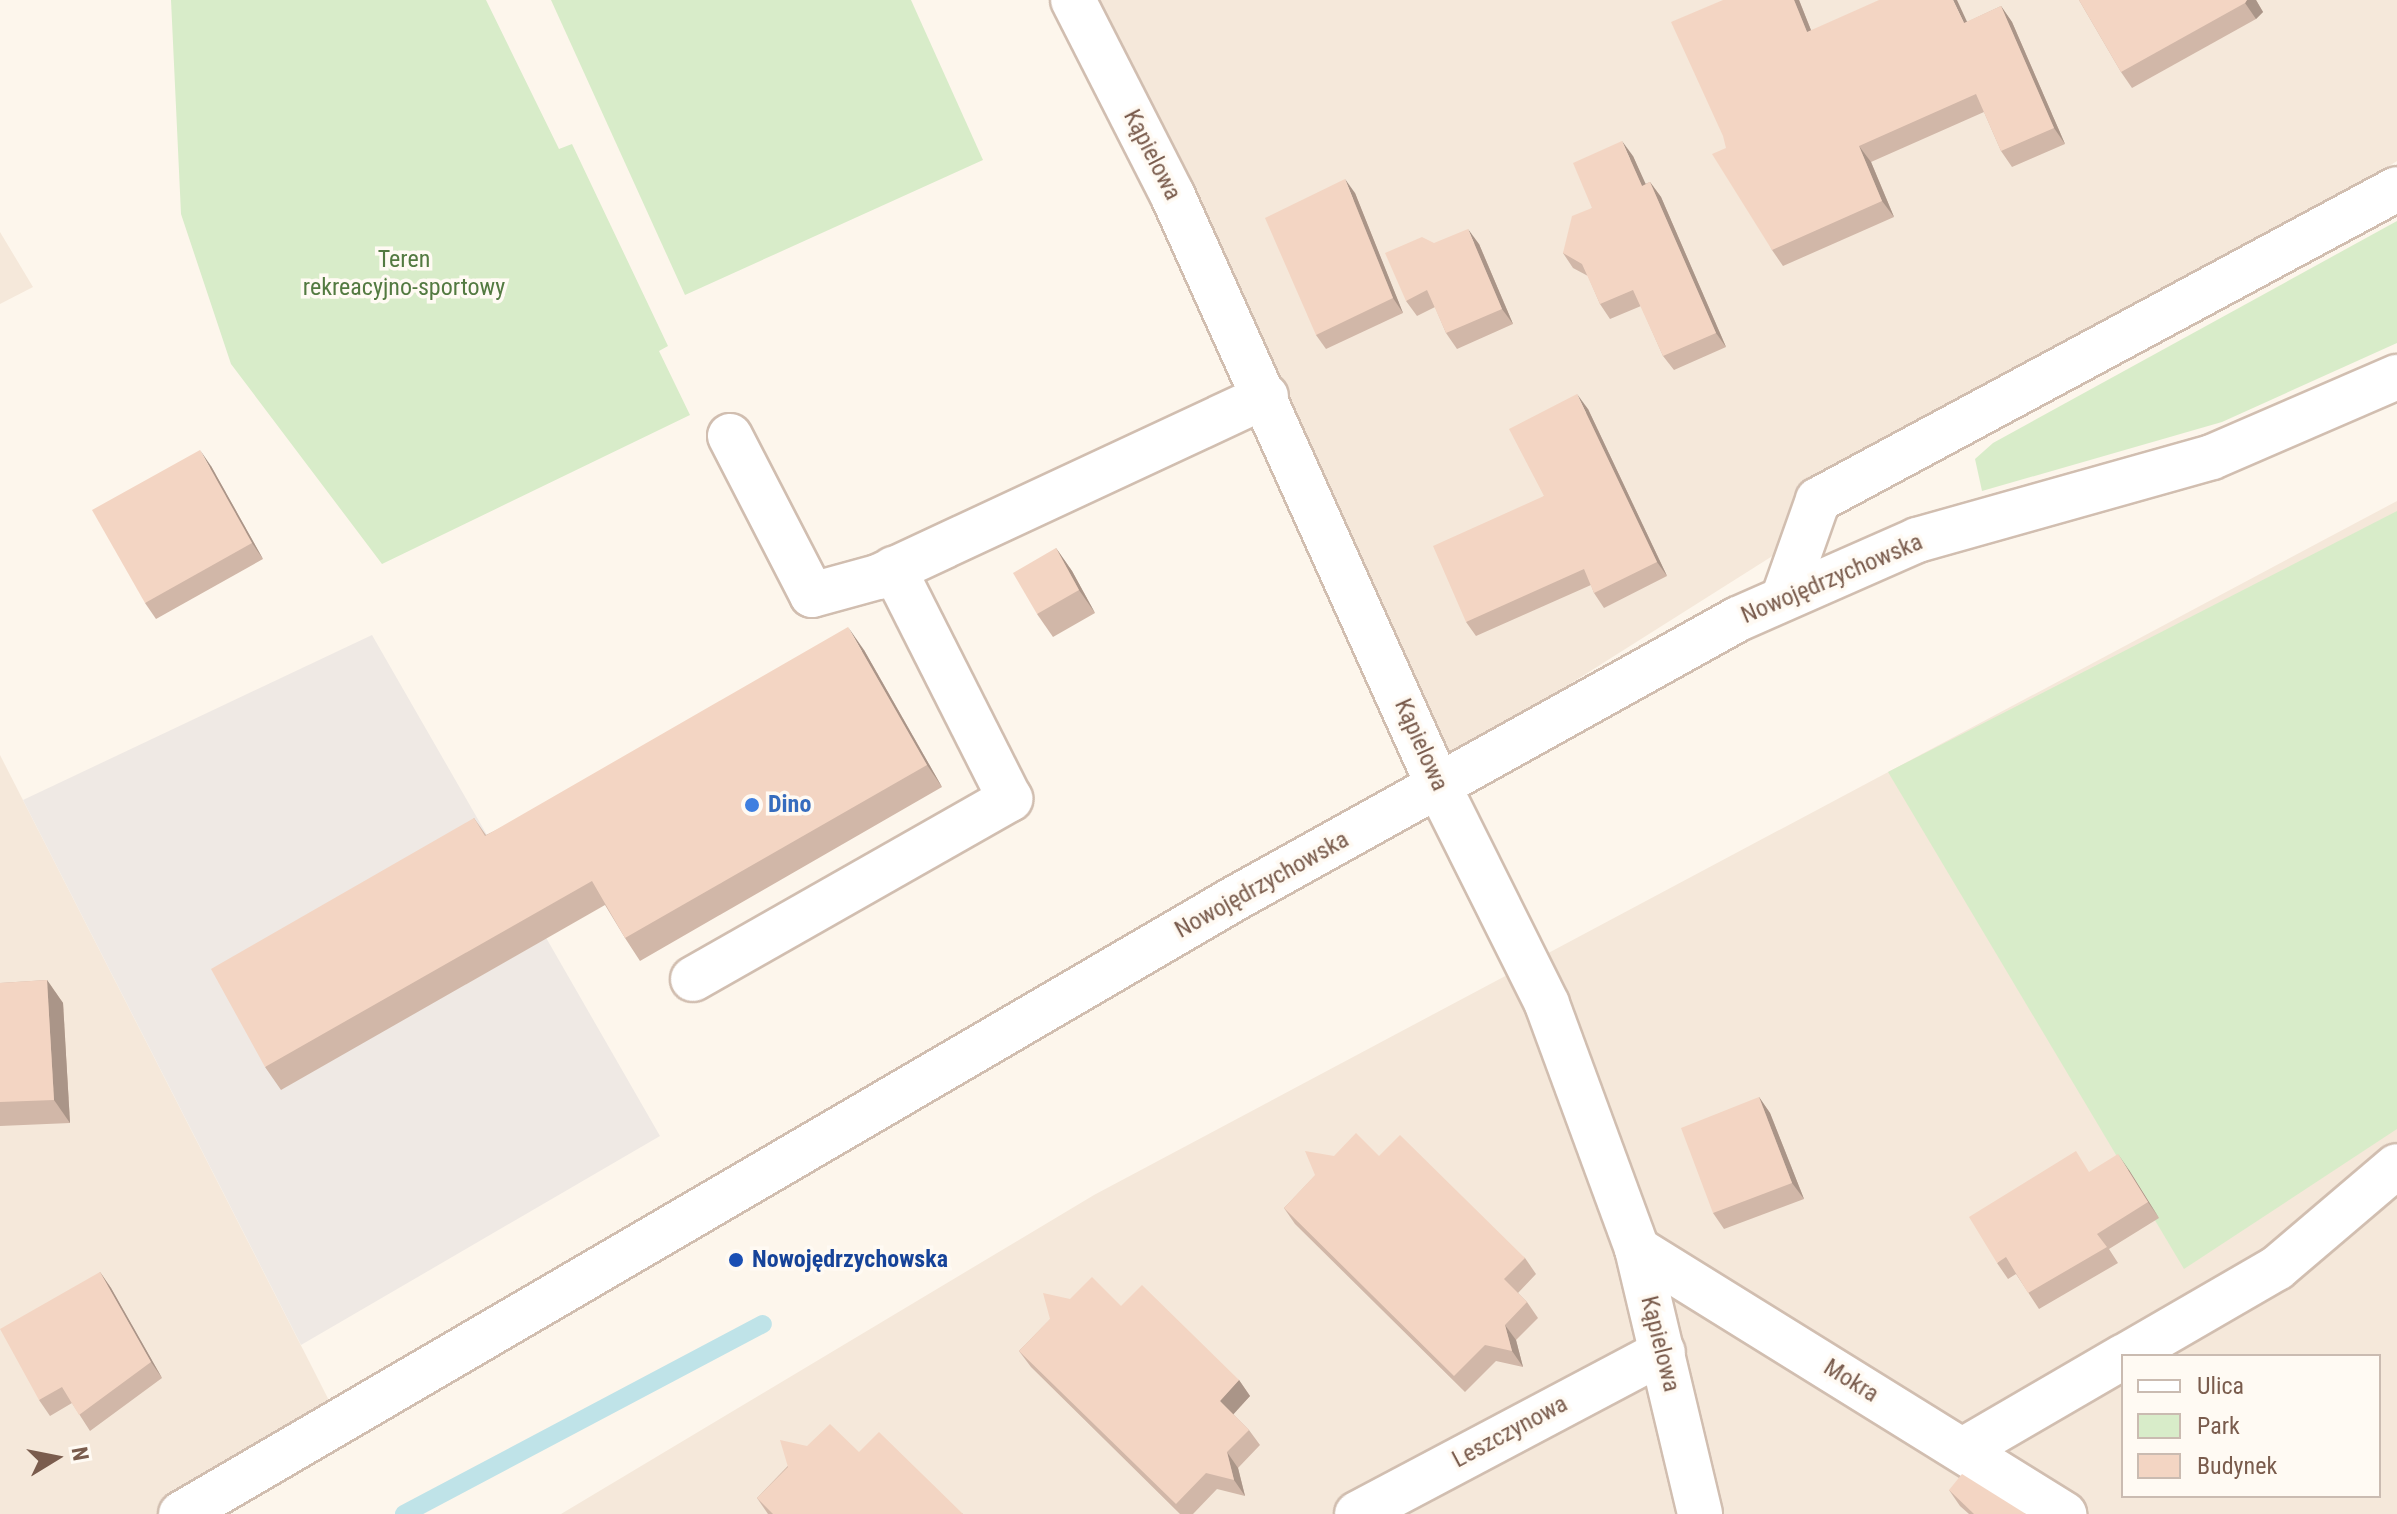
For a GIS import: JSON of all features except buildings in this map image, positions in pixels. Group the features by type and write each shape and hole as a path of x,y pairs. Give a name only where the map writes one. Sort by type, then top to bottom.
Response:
{"street":[{"name":"Kąpielowa","path":"1073,0 1266,396 1439,787 1547,1004 1637,1249 1700,1514"},
{"path":"1784,596 1818,500 2397,189"},
{"name":"Nowojędrzychowska","path":"181,1514 1232,900 1784,596 1917,540 2262,439 2397,377"},
{"path":"730,436 812,595 894,569 1266,396"},
{"path":"693,979 1010,799 894,569"},
{"path":"2129,1354 2277,1268 2397,1166"},
{"name":"Mokra","path":"1637,1249 2064,1514"},
{"name":"Leszczynowa","path":"1357,1514 1663,1352"},
{"path":"1963,1450 2121,1359"}],"shaded area":[{"path":"1067,0 2397,0 2397,161 1434,770"},
{"path":"0,232 33,287 0,304"},
{"path":"2397,501 2397,1514 561,1514 1094,1195"},
{"path":"372,635 660,1136 301,1345 23,800"},
{"path":"0,755 340,1422 182,1514 0,1514"}],"green space":[{"name":"Teren rekreacyjno-sportowy","path":"171,0 486,0 559,149 572,144 668,346 659,351 690,415 382,564 231,364 181,214"},
{"path":"551,0 911,0 983,160 685,295"},
{"path":"2397,221 2397,343 2222,422 1982,491 1975,459 1993,443"},
{"path":"2397,511 2397,1129 2184,1269 1888,772"}],"waterway":[{"path":"404,1514 763,1324"}],"place":[{"name":"Dino","path":"752,805"},
{"name":"Nowojędrzychowska","path":"736,1260"}]}
